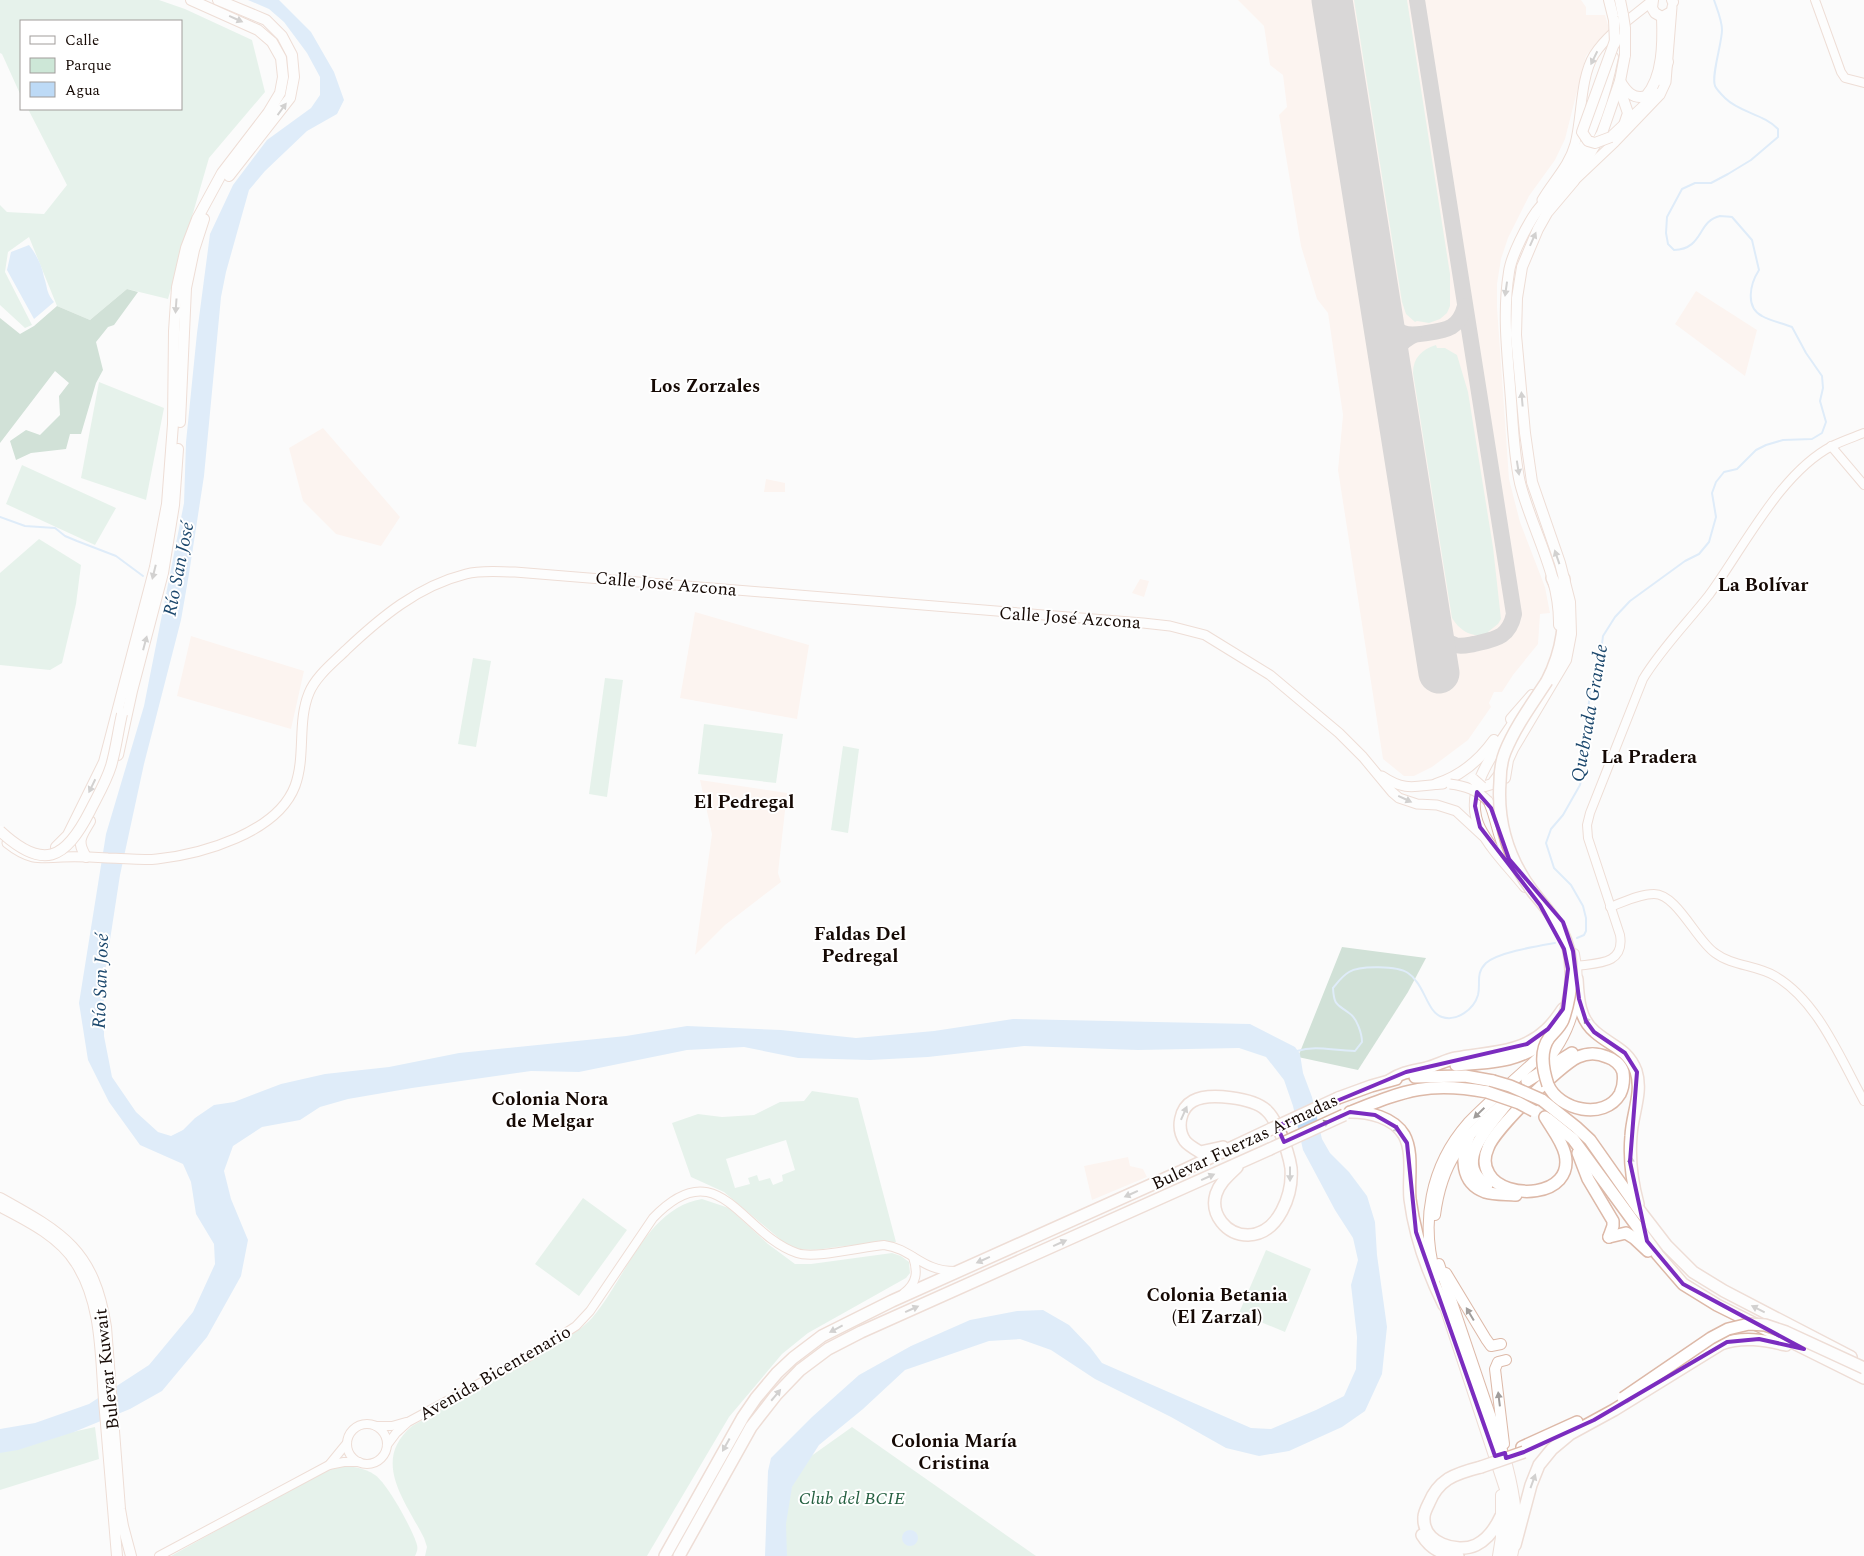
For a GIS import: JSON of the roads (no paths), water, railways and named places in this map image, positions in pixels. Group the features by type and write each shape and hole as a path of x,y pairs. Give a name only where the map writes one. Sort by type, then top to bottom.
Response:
{"highway":[{"path":"1509,1188 1490,1177 1485,1165 1487,1149 1492,1139 1513,1116 1555,1074 1567,1063 1578,1057 1601,1054 1618,1064 1623,1071 1624,1080 1621,1092 1615,1102 1608,1108 1598,1110 1585,1110 1571,1105 1554,1095 1548,1085 1543,1070 1543,1055 1548,1040 1563,1020 1570,990 1572,972 1570,958 1566,939 1559,924 1527,883 1512,857 1505,839 1499,798 1502,761 1505,752 1513,734 1547,681 1558,657 1565,620 1558,579"},
{"path":"1577,979 1578,999 1586,1021 1594,1032 1625,1053 1637,1072 1638,1086 1631,1135 1630,1162 1632,1183 1640,1211"},
{"path":"1426,1068 1454,1059 1502,1052 1527,1044 1548,1028 1563,1009"},
{"path":"1390,1080 1406,1072 1426,1068 1509,1060 1523,1056 1548,1040"},
{"path":"1527,1081 1557,1060 1580,1050 1594,1048 1610,1051 1627,1068 1629,1078 1623,1102 1618,1108 1603,1116 1590,1117 1573,1113 1543,1101"},
{"name":"Bulevar Fuerzas Armadas","path":"666,1556 742,1417 765,1386 793,1358 822,1336 892,1301 1182,1171 1338,1098 1390,1080 1420,1076 1465,1076 1492,1080 1543,1101 1590,1140 1667,1246 1693,1272 1724,1291 1864,1363"},
{"name":"Bulevar Fuerzas Armadas","path":"681,1554 752,1427 776,1395 800,1370 828,1349 861,1332 1347,1113 1396,1094 1417,1089 1455,1087 1487,1092 1519,1103 1547,1119 1573,1139 1658,1255 1683,1284 1717,1305 1864,1378"},
{"path":"1515,1092 1475,1148 1471,1164 1474,1173 1481,1181 1494,1188 1535,1192 1545,1190 1559,1180 1564,1172 1565,1154 1547,1119"},
{"path":"1244,1161 1223,1181 1216,1192 1214,1202 1217,1214 1223,1225 1234,1232 1248,1235 1261,1232 1271,1225 1280,1214 1287,1200 1291,1170 1287,1149 1273,1118 1264,1108 1244,1100 1225,1096 1205,1096 1193,1101 1186,1107 1181,1116 1181,1133 1185,1141 1200,1152 1219,1149 1269,1130"},
{"path":"1347,1113 1362,1112 1375,1115 1396,1127 1403,1134 1408,1153 1410,1197 1414,1225 1426,1265 1444,1304"},
{"path":"1469,1136 1464,1151 1464,1170 1468,1179 1477,1187 1487,1193 1541,1196 1558,1189 1568,1176 1571,1167 1571,1154 1563,1137 1547,1119"},
{"path":"1573,1139 1588,1179 1613,1221 1609,1236 1626,1233 1646,1248 1659,1268 1673,1273"},
{"path":"1523,1449 1623,1398 1728,1329 1749,1324 1765,1324 1786,1332 1864,1368"},
{"path":"1501,1516 1495,1528 1477,1550 1444,1546 1432,1537 1425,1526 1424,1516 1435,1490 1446,1480 1480,1464 1548,1442 1594,1420 1677,1372 1706,1352 1727,1342 1759,1339 1804,1349"},
{"path":"1514,1551 1531,1486 1539,1465 1552,1449 1570,1434 1594,1420"},
{"path":"1458,1556 1441,1552 1431,1547 1422,1537 1418,1517 1420,1505 1425,1494 1440,1478 1461,1467 1480,1464"}],"main road":[{"path":"0,831 23,850 37,855 57,853 71,843 81,830 108,775 155,567 167,504 173,424 174,331 177,287 186,248 197,219 222,173 268,113 280,93 283,77 280,58 272,42 258,30 191,0"},
{"path":"47,855 68,835 104,762 163,573 174,505 186,288 194,250 203,222 228,177 290,98 294,77 292,55 282,36 266,20 218,0"},
{"path":"1574,182 1602,133 1619,84 1625,54 1625,28 1609,0"},
{"path":"1514,1551 1516,1508 1436,1256 1434,1224 1437,1201 1448,1166 1469,1136 1527,1081 1552,1054 1565,1031 1575,1006 1577,979 1571,945 1563,922 1540,893 1516,857 1509,836 1505,796 1505,778 1508,764 1519,738 1566,660 1571,634 1570,602 1558,579 1520,482 1515,451 1505,325 1505,298 1509,269 1515,251 1537,212 1572,168 1593,129 1607,87 1616,38 1620,0"},
{"path":"1653,0 1653,10 1657,15 1666,15"},
{"path":"1537,212 1542,198 1566,166 1574,145 1586,80 1593,56 1605,41 1653,0"},
{"path":"1619,84 1628,93 1636,96 1646,96 1651,90 1658,72 1666,15 1673,1"},
{"path":"1498,1556 1501,1537 1503,1466 1444,1304 1430,1257 1428,1236 1430,1200 1441,1164 1452,1144 1469,1123 1538,1058 1548,1044 1563,1009 1568,969 1564,949 1556,931 1540,905 1487,840 1480,827 1475,806 1480,779 1490,757 1546,672 1557,645 1560,623 1556,592 1558,579 1532,482 1515,320 1517,298 1522,267 1530,246 1547,213 1574,182 1660,95 1666,82 1668,62 1666,15"},
{"path":"1616,38 1582,132 1585,138 1595,144 1612,137 1651,99 1660,84 1668,62"},
{"path":"1619,84 1628,112 1624,126"},
{"name":"Calle José Azcona","path":"0,836 24,855 62,857 155,859 192,853 227,842 260,825 274,815 286,802 294,787 299,770 305,707 309,692 318,679 356,641 387,614 411,596 429,586 467,573 534,573 1041,614 1177,628 1205,635 1270,675 1328,722 1399,798 1417,804 1437,805 1456,811 1487,840"},
{"path":"89,857 80,846 80,839 116,766 128,690"},
{"path":"1508,764 1492,784 1482,786 1473,779 1471,773 1477,761 1532,695"},
{"path":"1436,784 1457,776 1477,761"},
{"name":"Calle José Azcona","path":"1370,766 1384,777 1403,786 1413,788 1436,784 1450,784 1472,788 1488,801 1499,838 1509,859 1540,893"},
{"name":"Calle José Azcona","path":"0,827 27,848 47,855"},
{"name":"Bulevar Kuwait","path":"0,1198 38,1219 74,1248 87,1265 99,1292 103,1309 104,1355 117,1556"},
{"name":"Bulevar Kuwait","path":"0,1206 41,1230 63,1247 76,1262 86,1279 104,1355"},
{"path":"1436,1256 1491,1346 1502,1344"},
{"path":"1504,1556 1509,1526 1496,1368 1498,1362 1506,1360"},
{"name":"Bulevar Kuwait","path":"111,1443 123,1526 131,1556"}],"street":[{"path":"1814,0 1841,72 1845,78 1864,83"},
{"path":"1576,966 1608,961 1618,953 1621,941 1588,838 1587,825 1596,795 1643,679 1651,664 1694,614 1719,581 1780,492 1804,466 1831,446 1864,433"},
{"path":"1831,446 1864,485"},
{"path":"1610,907 1637,897 1662,895 1672,903 1706,946 1715,954 1763,970 1774,975 1792,988 1806,1001 1819,1020 1864,1101"},
{"name":"Avenida Bicentenario","path":"387,1445 408,1422 530,1356 576,1326 590,1311 653,1218 664,1206 680,1195 703,1191 714,1194 731,1204 783,1247 799,1254 813,1256 884,1245 894,1246 935,1268 960,1270"},
{"path":"892,1301 906,1292 915,1281 917,1274 913,1257"},
{"name":"Avenida Bicentenario","path":"376,1426 392,1426 408,1422"},
{"path":"159,1556 329,1465 344,1462 366,1464 378,1461 383,1456 387,1445 383,1432 370,1424 359,1426 352,1431 347,1443 329,1465"},
{"path":"347,1443 350,1454 359,1462"}],"water":[{"name":"Río San José","path":"248,0 279,0 311,32 334,72 344,100 337,114 307,131 265,171 249,190 226,272 221,297 204,476 189,574 181,620 144,764 120,875 104,979 104,1036 112,1077 136,1112 158,1132 171,1136 183,1130 195,1118 214,1105 234,1102 281,1084 325,1074 389,1067 459,1053 626,1036 687,1026 781,1030 856,1038 934,1031 1013,1019 1250,1024 1295,1047 1300,1054 1303,1073 1312,1097 1322,1139 1330,1153 1349,1172 1367,1196 1375,1222 1377,1255 1387,1327 1382,1374 1365,1411 1342,1427 1289,1451 1259,1456 1226,1448 1171,1417 1095,1379 1051,1350 1020,1339 989,1341 905,1370 863,1409 819,1445 792,1487 786,1524 787,1556 765,1556 768,1471 771,1458 812,1417 859,1375 911,1346 970,1320 1017,1311 1043,1310 1069,1325 1102,1363 1251,1428 1271,1429 1344,1396 1356,1369 1357,1337 1351,1285 1358,1260 1353,1238 1335,1210 1303,1150 1293,1106 1284,1080 1266,1057 1239,1048 1138,1050 1024,1046 928,1057 870,1060 798,1058 744,1047 687,1050 579,1072 531,1071 412,1088 348,1099 320,1107 300,1120 262,1127 233,1146 224,1171 231,1199 248,1240 241,1276 207,1337 162,1391 130,1409 74,1432 18,1450 0,1453 0,1429 35,1423 89,1404 149,1365 193,1312 215,1264 214,1244 196,1214 191,1182 183,1164 140,1145 109,1102 88,1060 79,1003 106,834 144,706 184,503 186,442 197,333 210,234 233,185 267,140 311,108 320,95 320,77 307,53 284,22 269,9"},
{"path":"29,245 40,264 48,293 54,302 34,319 7,270 11,252"},
{"path":"910,1530 916,1532 918,1538 916,1544 910,1546 904,1544 902,1538 904,1532"}],"waterway":[{"name":"Quebrada Grande","path":"1577,938 1584,935 1586,931 1586,918 1583,906 1571,885 1554,868 1546,843 1551,829 1563,815 1580,785 1584,767 1591,685 1600,660 1603,636 1615,617 1630,601 1685,561 1699,554 1709,542 1716,517 1712,493 1716,482 1724,472 1737,469 1756,450 1766,445 1783,440 1812,439 1822,433 1826,422 1820,401 1823,388 1822,376 1806,353 1792,327 1765,318 1753,307 1751,301 1752,288 1759,270 1752,240 1732,217 1720,216 1713,219 1707,223 1696,240 1684,248 1674,250 1668,244 1666,233 1667,217 1682,189 1695,183 1711,183 1728,174 1751,160 1778,137 1778,129 1772,124 1731,103 1715,86 1714,75 1722,30 1714,0"},
{"path":"0,517 25,526 55,528 65,536 116,556 143,576"},
{"name":"Quebrada Grande","path":"1297,1051 1318,1048 1355,1051 1362,1042 1357,1022 1352,1015 1337,1004 1333,994 1333,988 1338,981 1354,970 1370,967 1396,969 1408,973 1419,985 1434,1011 1442,1017 1453,1018 1464,1013 1473,1005 1479,991 1479,975 1486,963 1509,953 1555,943"}],"district":[{"name":"Los Zorzales","path":"705,386"},
{"name":"La Bolívar","path":"1763,585"},
{"name":"La Pradera","path":"1649,757"},
{"name":"El Pedregal","path":"744,802"},
{"name":"Faldas Del Pedregal","path":"860,945"},
{"name":"Colonia Nora de Melgar","path":"550,1110"},
{"name":"Colonia Betania (El Zarzal)","path":"1217,1306"},
{"name":"Colonia María Cristina","path":"954,1452"}],"park label":[{"name":"Club del BCIE","path":"852,1498"}]}
